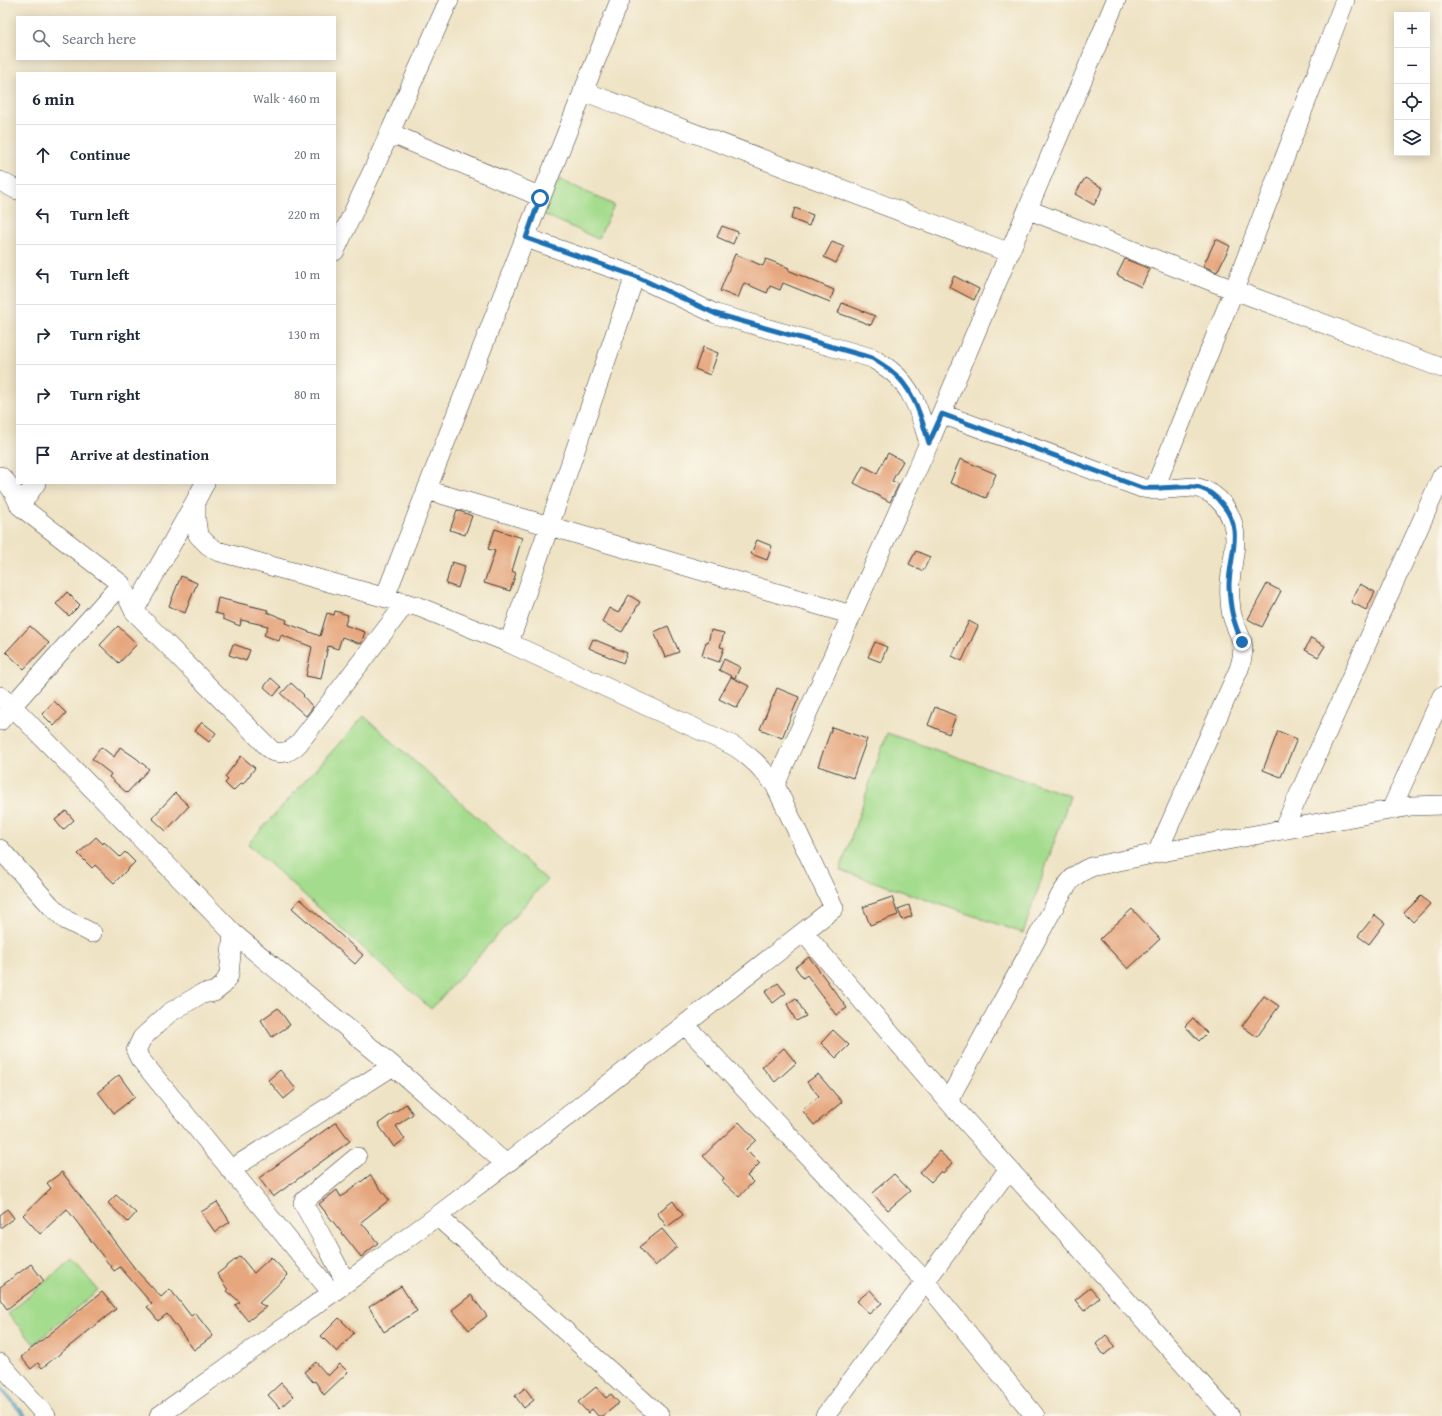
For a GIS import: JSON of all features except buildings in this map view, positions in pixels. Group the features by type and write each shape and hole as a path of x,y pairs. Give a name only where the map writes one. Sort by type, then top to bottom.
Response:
{"street":[{"path":"336,249 390,133 449,0"},
{"path":"385,597 526,238 540,198 620,0"},
{"path":"775,785 942,414 1116,0"},
{"path":"1154,490 1234,290 1345,0"},
{"path":"584,91 1010,253"},
{"path":"390,133 540,198"},
{"path":"0,181 16,189"},
{"path":"1029,210 1234,290 1442,368"},
{"path":"526,238 635,276 716,314 872,358 891,371 907,387 919,410 929,443"},
{"path":"509,643 635,276"},
{"path":"942,414 1142,488 1154,490 1194,487 1200,488 1218,498 1230,516 1235,540 1229,584 1231,611 1242,642 1243,656 1239,669 1157,853"},
{"path":"0,476 13,491 20,506 121,584 134,611 272,751 282,753 294,749 406,603"},
{"path":"1282,830 1442,476"},
{"path":"20,506 35,484"},
{"path":"134,611 204,484"},
{"path":"427,490 852,615"},
{"path":"159,1416 339,1288 437,1216 804,933 834,908 775,785 750,757 737,748 509,643 419,607 217,551 208,545 198,535 196,500"},
{"path":"0,721 6,701 121,584"},
{"path":"1391,810 1442,696"},
{"path":"6,701 233,933 394,1066 506,1164"},
{"path":"948,1101 1060,896 1069,882 1078,873 1091,867 1157,853 1411,806 1442,805"},
{"path":"0,849 51,906 66,920 92,933"},
{"path":"233,933 229,975 223,985 214,992 202,994 169,1013 142,1038 136,1051 140,1059 230,1170 339,1288"},
{"path":"804,933 948,1101 1230,1416"},
{"path":"685,1025 925,1281 1035,1416"},
{"path":"230,1170 394,1066"},
{"path":"339,1288 327,1246 302,1204 357,1158"},
{"path":"825,1416 1009,1169"},
{"path":"437,1216 660,1416"},
{"path":"0,1363 46,1416"}],"green space":[{"path":"559,179 614,205 598,239 543,214"},
{"path":"364,716 547,880 431,1009 248,844"},
{"path":"887,733 1070,796 1023,933 840,870"},
{"path":"72,1259 98,1290 34,1344 8,1314"}],"water":[{"path":"0,1385 27,1416 23,1416 0,1389"}],"route":[{"path":"540,198 526,238 635,276 716,314 872,358 891,371 907,387 919,410 929,443 942,414 1142,488 1154,490 1194,487 1207,491 1218,498 1225,507 1230,516 1234,530 1234,556 1229,584 1231,611 1242,642"}]}
